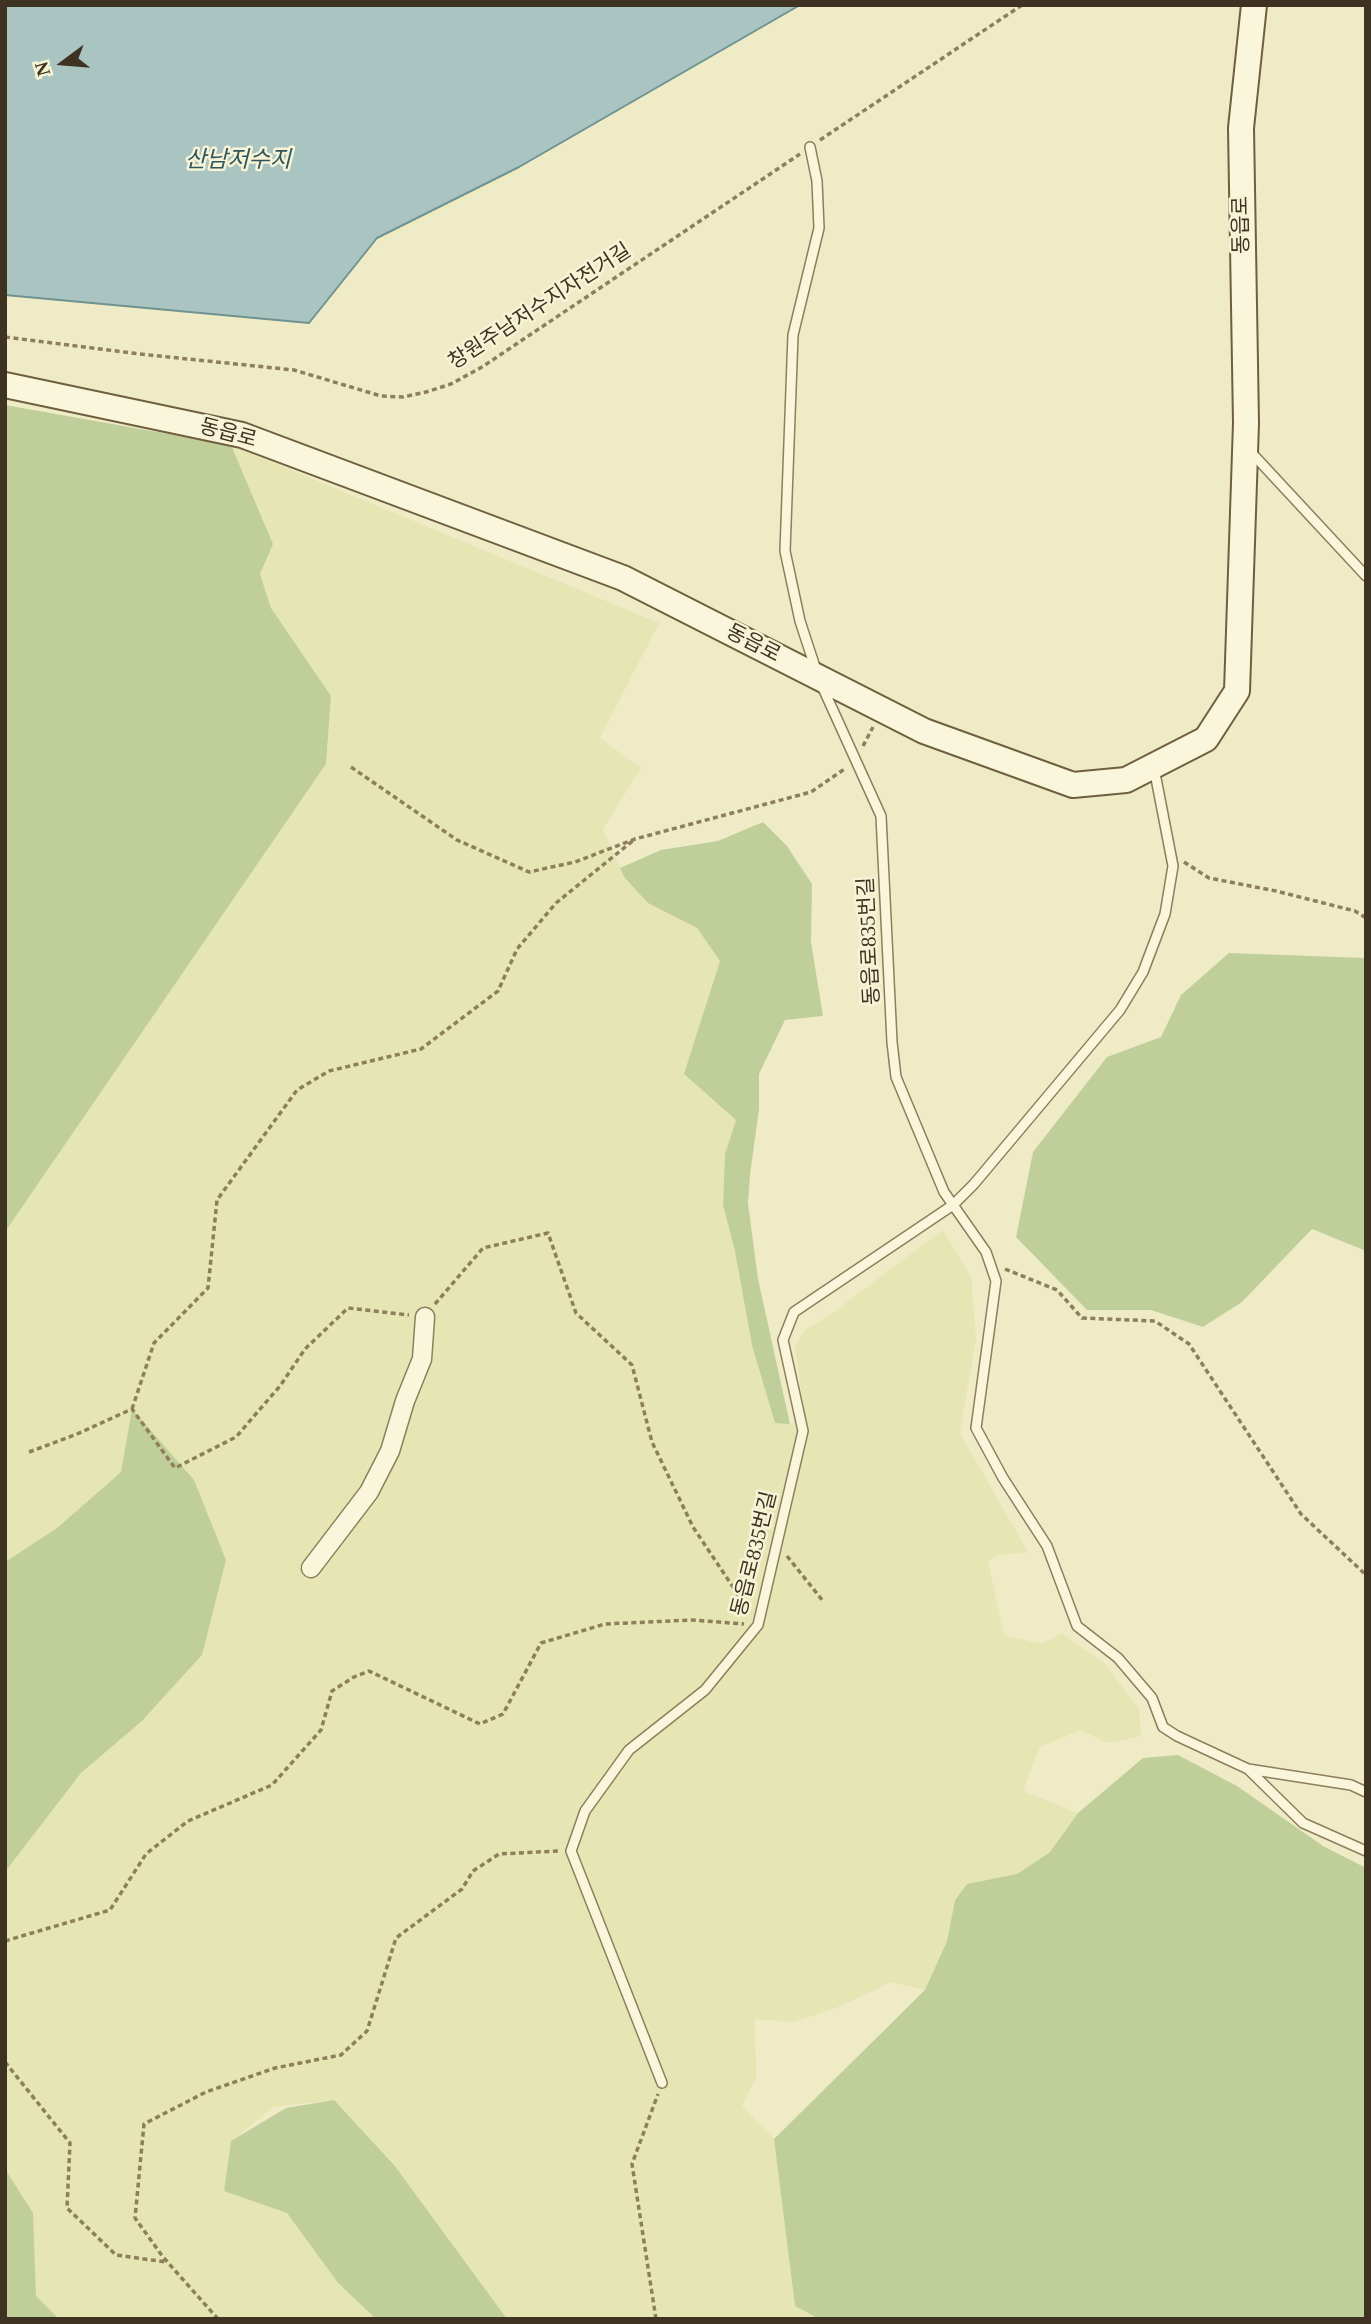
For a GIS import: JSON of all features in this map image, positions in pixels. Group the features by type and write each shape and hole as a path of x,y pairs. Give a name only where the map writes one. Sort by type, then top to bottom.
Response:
{"street":[{"name":"동읍로","path":"5,386 242,435 623,578 924,731 1073,785 1126,780 1206,739 1237,691 1245,446 1241,128 1254,5"},
{"path":"311,1568 369,1492 390,1451 405,1401 422,1359 425,1317"}],"lane":[{"name":"동읍로835번길","path":"810,148 817,181 819,228 793,335 785,551 800,621 818,677 881,816 896,1077 944,1192 986,1252 996,1281 976,1428 1003,1478 1047,1546 1077,1626 1118,1658 1152,1698 1163,1727 1248,1769 1303,1824 1366,1851"},
{"path":"1245,446 1366,576"},
{"name":"동읍로835번길","path":"571,1851 585,1811 629,1750 705,1690 758,1625 803,1431 783,1340 794,1312 953,1205 974,1184 1120,1010 1143,972 1165,914 1173,866 1154,766"},
{"path":"1248,1769 1351,1785 1366,1792"},
{"path":"571,1851 662,2082"}],"path":[{"name":"창원주남저수지자전거길","path":"5,337 294,370 381,396 403,397 451,384 482,367 1022,5"},
{"path":"351,767 457,840 529,872 575,862 635,839 811,792 855,761 881,710"},
{"path":"29,1451 77,1434 132,1409 154,1343 208,1287 217,1200 297,1090 329,1070 421,1049 498,990 517,949 556,904 635,839"},
{"path":"1171,854 1209,878 1355,911 1366,918"},
{"path":"132,1409 175,1468 236,1437 280,1386 304,1349 348,1308 425,1317 484,1248 548,1233 576,1313 632,1365 652,1442 693,1527 758,1625"},
{"path":"990,1263 1057,1290 1082,1318 1155,1321 1189,1345 1301,1514 1366,1575"},
{"path":"777,1543 823,1601"},
{"path":"5,1941 110,1910 146,1854 188,1821 272,1785 321,1730 332,1691 369,1671 480,1724 503,1714 541,1643 605,1624 692,1620 758,1625"},
{"path":"218,2319 168,2263 135,2218 144,2124 206,2092 275,2068 341,2055 368,2031 396,1938 463,1889 473,1871 499,1854 571,1851"},
{"path":"5,2062 70,2143 67,2208 116,2255 168,2263"},
{"path":"656,2319 632,2164 662,2082"}],"green space":[{"path":"5,405 231,445 273,544 260,574 271,608 331,696 326,764 5,1232"},
{"path":"231,445 659,623 600,738 641,768 603,829 624,877 648,903 697,928 720,961 709,997 736,1120 725,1154 723,1205 790,1424 805,1421 795,1346 804,1331 830,1315 943,1230 971,1276 976,1338 960,1433 1028,1552 999,1555 988,1561 1004,1635 1042,1644 1062,1633 1105,1664 1139,1709 1141,1736 1108,1743 1080,1730 1040,1747 1023,1791 1078,1813 1050,1852 1017,1874 967,1884 955,1900 947,1941 925,1990 892,1982 836,2008 793,2022 755,2019 756,2077 742,2106 774,2139 795,2306 819,2319 506,2319 334,2100 274,2107 231,2141 224,2190 287,2213 338,2283 376,2319 59,2319 36,2296 5,2198 5,1872 81,1773 142,1721 202,1655 132,1410 121,1472 57,1528 5,1562 5,1232 326,764 331,696 271,608 260,574 273,544"},
{"path":"763,822 787,846 812,884 811,942 823,1016 785,1020 759,1074 759,1109 750,1175 748,1203 758,1279 790,1424 775,1423 752,1345 735,1251 723,1205 725,1154 736,1120 684,1074 720,961 697,928 648,903 624,877 620,868 661,850 718,841"},
{"path":"1229,953 1366,958 1366,1251 1312,1229 1242,1302 1203,1327 1151,1310 1087,1310 1016,1237 1033,1152 1107,1057 1161,1037 1181,995"},
{"path":"132,1409 194,1480 226,1560 202,1655 142,1721 81,1773 5,1872 5,1562 57,1528 121,1472"},
{"path":"1178,1755 1237,1786 1323,1846 1366,1868 1366,2319 819,2319 795,2306 774,2139 925,1990 947,1941 955,1900 967,1884 1017,1874 1050,1852 1078,1813 1143,1758"},
{"path":"334,2100 394,2165 507,2319 376,2319 338,2283 287,2213 224,2191 231,2141 286,2108"},
{"path":"5,2169 33,2213 36,2296 59,2319 5,2319"}],"water":[{"name":"산남저수지","path":"5,5 800,5 519,167 377,238 309,323 5,295"}]}
